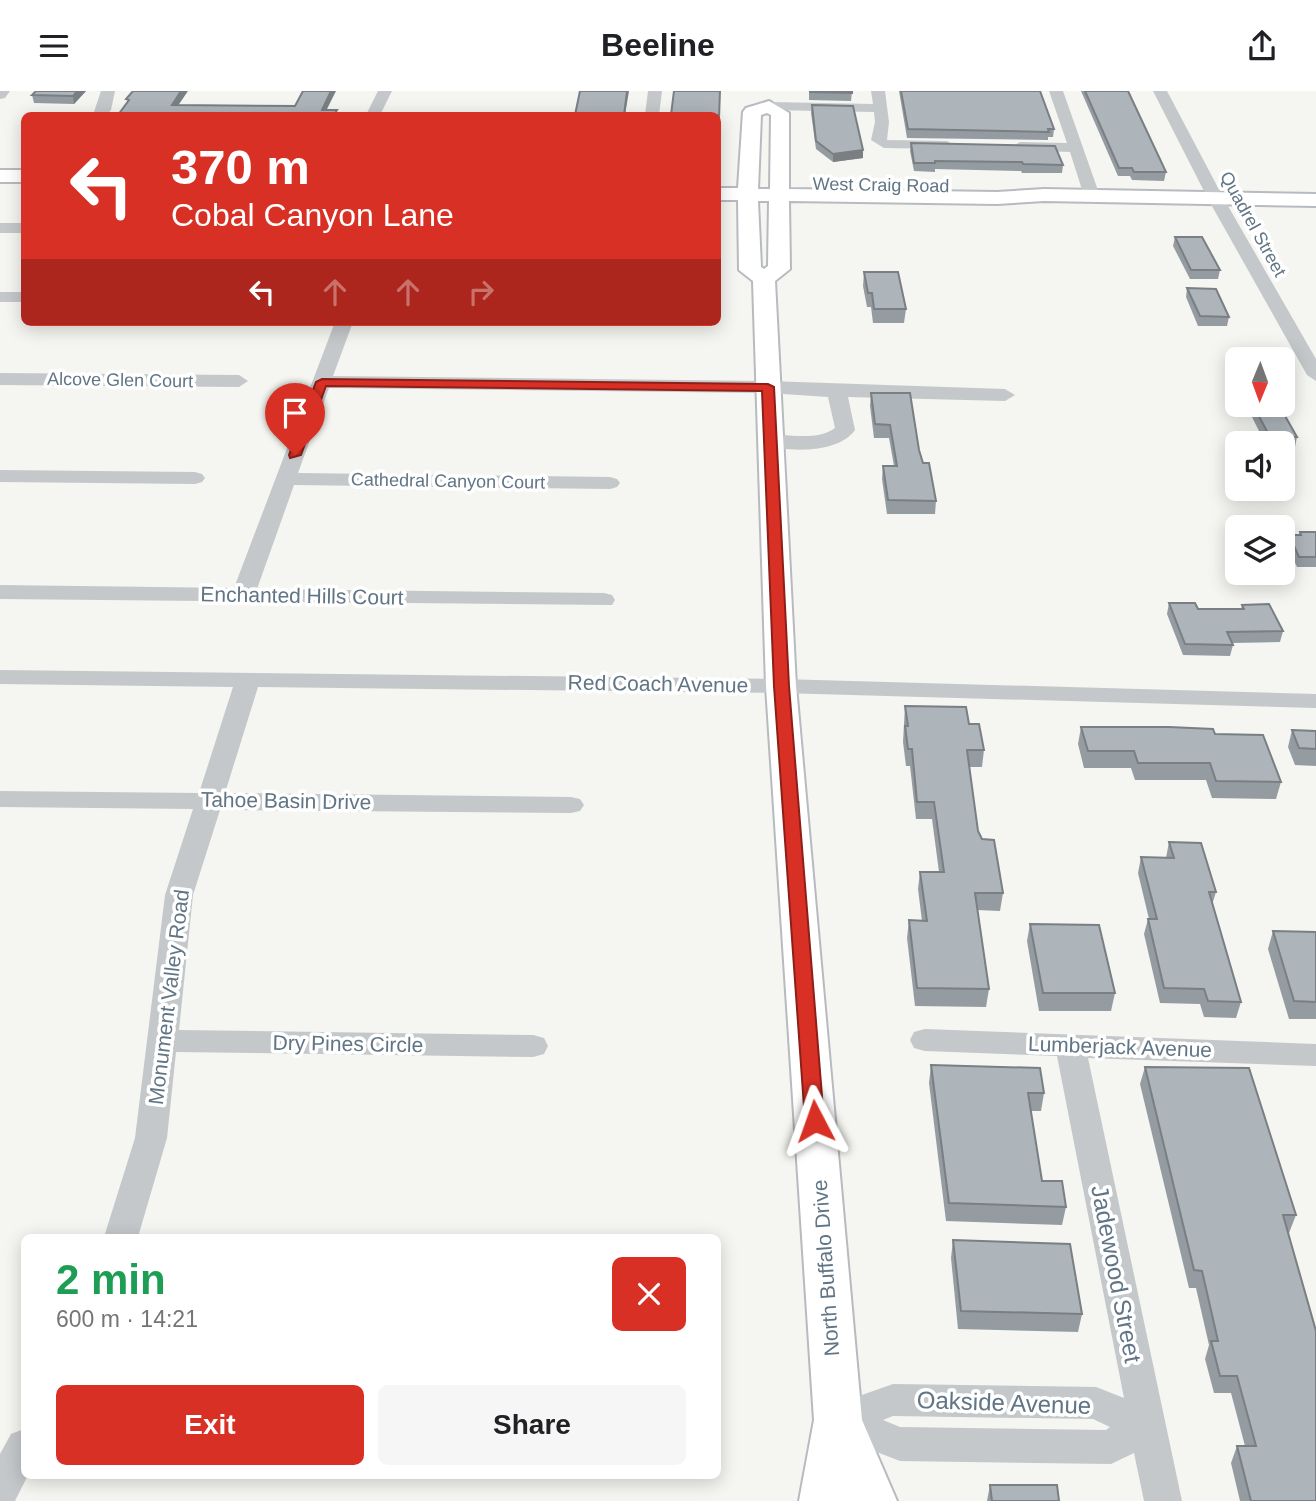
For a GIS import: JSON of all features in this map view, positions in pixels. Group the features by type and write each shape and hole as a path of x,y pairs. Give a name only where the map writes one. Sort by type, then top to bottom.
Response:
{"main road":[{"path":"748,188 752,112 772,103 779,189 779,269 764,278"},
{"path":"0,176 21,176"},
{"name":"West Craig Road","path":"721,184 748,188 997,198 1044,195 1316,200"},
{"path":"0,187 21,187"},
{"name":"West Craig Road","path":"721,193 748,188"},
{"name":"North Buffalo Drive","path":"748,188 750,269 764,278 781,686 838,1420 822,1501"},
{"name":"North Buffalo Drive","path":"838,1420 873,1501"}],"street":[{"path":"102,112 108,91"},
{"path":"374,112 385,91"},
{"path":"652,112 655,91"},
{"path":"877,91 882,122 878,140 884,144 963,145"},
{"path":"1056,91 1092,196"},
{"name":"Quadrel Street","path":"1160,91 1216,199 1316,375"},
{"path":"772,103 830,110 880,111"},
{"path":"1002,146 1076,148"},
{"path":"0,228 21,228"},
{"path":"0,297 21,297"},
{"path":"243,595 343,326"},
{"name":"Alcove Glen Court","path":"0,379 239,381"},
{"path":"322,382 768,387 830,391 1005,394"},
{"path":"770,441 822,440 841,434 845,430 841,403 836,393 830,391"},
{"path":"0,476 195,478"},
{"name":"Cathedral Canyon Court","path":"286,479 610,483"},
{"name":"Enchanted Hills Court","path":"0,592 604,600"},
{"name":"Red Coach Avenue","path":"0,677 781,686 1316,701"},
{"name":"Monument Valley Road","path":"122,1234 151,1138 179,895 248,679"},
{"name":"Tahoe Basin Drive","path":"0,799 571,805"},
{"name":"Lumberjack Avenue","path":"925,1040 1316,1055"},
{"name":"Dry Pines Circle","path":"163,1041 533,1047"},
{"name":"Jadewood Street","path":"1070,1046 1163,1501"},
{"name":"Oakside Avenue","path":"838,1420 893,1400 1013,1401 1096,1403 1146,1426"},
{"path":"1013,1401 1019,1445"},
{"name":"Oakside Avenue","path":"838,1420 900,1444 1111,1447 1146,1426"},
{"path":"0,1491 21,1452"}],"building":[{"path":"36,91 77,91 73,96 32,95"},
{"path":"133,91 181,91 172,105 295,106 303,91 331,91 322,110 337,110 120,112 129,100 126,99"},
{"path":"580,91 627,91 624,112 576,112"},
{"path":"674,91 720,91 719,112 671,112"},
{"path":"852,91 852,93 810,92"},
{"path":"901,91 1040,91 1054,129 1048,129 1049,132 908,129"},
{"path":"1085,91 1128,91 1166,172 1134,172 1132,168 1119,168"},
{"path":"812,105 853,106 863,150 833,154 816,141"},
{"path":"911,143 1055,146 1063,165 1022,162 914,163"},
{"path":"1175,237 1202,237 1220,270 1191,270"},
{"path":"864,272 898,272 906,309 874,309 872,293 868,293"},
{"path":"1187,288 1216,289 1229,317 1200,316"},
{"path":"871,393 910,393 919,450 923,463 929,463 936,501 888,500 883,466 897,466 890,425 875,424"},
{"path":"1259,417 1286,417 1294,431 1267,431"},
{"path":"1300,532 1316,532 1316,557 1299,557 1295,548 1295,535 1301,535"},
{"path":"1169,603 1195,603 1198,609 1244,609 1242,605 1269,604 1283,631 1227,632 1233,645 1185,644"},
{"path":"905,706 966,707 969,724 979,724 984,750 967,750 978,831 982,839 994,840 1003,893 975,893 989,989 917,988 909,920 927,921 920,872 944,872 934,802 917,802 912,749 908,749 905,726 908,726"},
{"path":"1081,727 1169,727 1213,729 1215,734 1263,735 1281,782 1216,781 1210,763 1138,763 1134,751 1088,751"},
{"path":"1292,730 1316,731 1316,749 1299,748"},
{"path":"1169,842 1201,843 1216,892 1209,892 1241,1002 1208,1001 1204,989 1164,988 1148,919 1157,919 1141,857 1174,858"},
{"path":"1030,924 1099,925 1115,993 1043,993"},
{"path":"1273,931 1316,932 1316,1002 1294,1001"},
{"path":"931,1065 1040,1068 1044,1093 1028,1093 1042,1181 1062,1181 1066,1207 949,1203"},
{"path":"1145,1067 1249,1068 1296,1215 1283,1215 1316,1331 1316,1501 1251,1501 1237,1446 1256,1446 1237,1376 1220,1376 1211,1341 1218,1341 1202,1271 1194,1270"},
{"path":"953,1240 1070,1244 1082,1314 961,1311"},
{"path":"990,1485 1057,1485 1059,1501 992,1501"}],"route":[{"path":"295,455 322,382 768,387 781,686 815,1121"}]}
